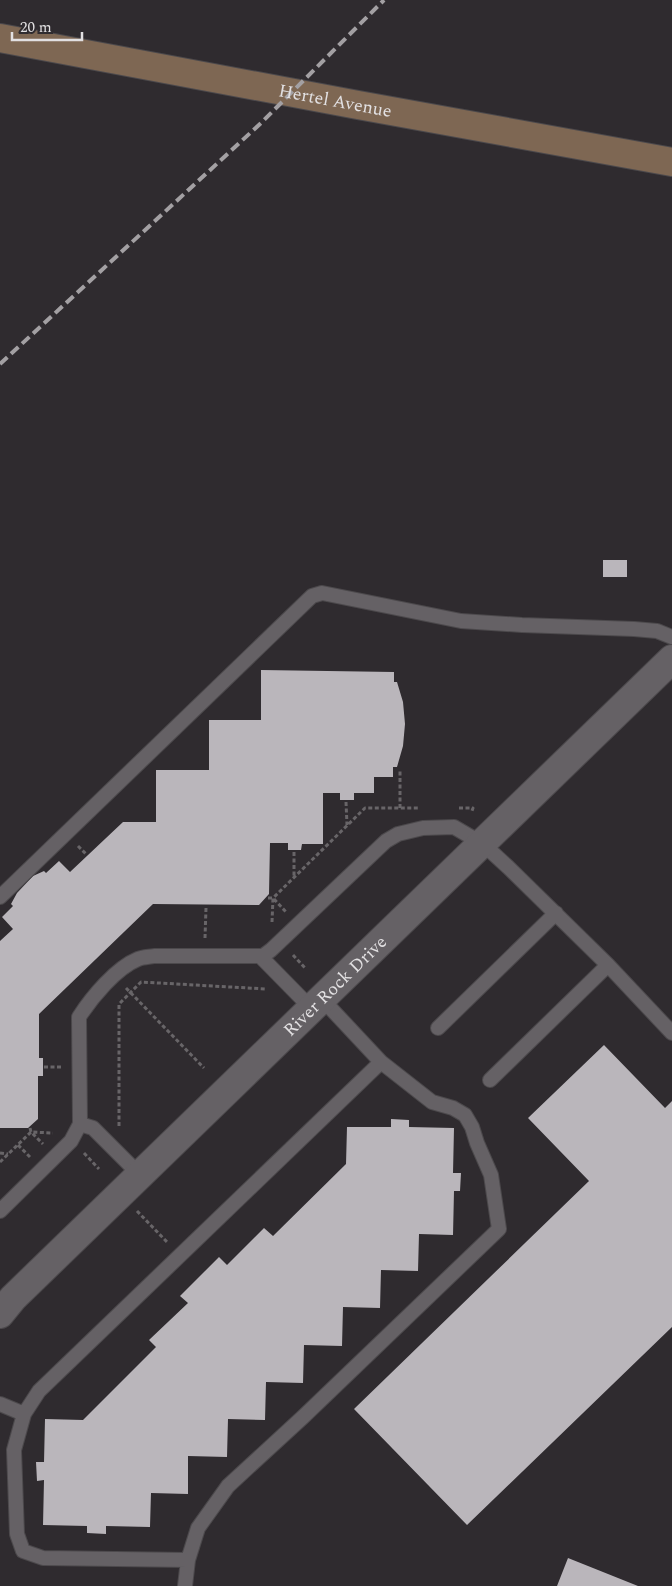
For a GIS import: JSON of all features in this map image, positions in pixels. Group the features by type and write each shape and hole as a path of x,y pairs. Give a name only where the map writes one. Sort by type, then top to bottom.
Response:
{"street":[{"name":"Hertel Avenue","path":"0,38 672,162"},
{"name":"River Rock Drive","path":"0,1314 13,1298 672,659"}],"lane":[{"path":"0,897 312,596 322,593 461,621 634,629 657,631 672,637"},
{"path":"0,1211 71,1141 80,1124 79,1017 88,1003 120,970 139,958 154,956 263,956 386,841 398,834 423,828 454,827 482,844 556,913 672,1033"},
{"path":"438,1028 556,913"},
{"path":"185,1586 188,1560 198,1528 228,1486 303,1417 499,1228 491,1175 472,1126 464,1115 453,1108 432,1102 381,1062 260,956"},
{"path":"490,1080 608,965"},
{"path":"188,1560 43,1558 23,1551 17,1534 14,1450 24,1414 39,1391 381,1062"},
{"path":"80,1124 92,1128 140,1175"},
{"path":"0,1404 24,1414"}],"path":[{"path":"400,769 400,808"},
{"path":"346,802 347,825"},
{"path":"272,930 273,898 365,808"},
{"path":"294,852 294,876"},
{"path":"268,898 273,898 286,912"},
{"path":"205,934 206,908"},
{"path":"290,951 306,969"},
{"path":"117,1125 119,1004 141,982 265,988"},
{"path":"124,986 204,1068"},
{"path":"30,1128 31,1132 46,1147"},
{"path":"0,1162 31,1132 61,1133"},
{"path":"18,1144 34,1160"},
{"path":"82,1151 99,1169"},
{"path":"0,1154 8,1154"},
{"path":"136,1210 171,1247"}],"building":[{"path":"603,560 627,560 627,577 603,577"},
{"path":"261,670 394,672 394,682 397,682 403,702 405,724 403,746 397,767 393,767 393,777 374,777 374,793 354,793 354,800 340,800 340,793 323,793 323,844 302,844 301,850 288,850 288,843 270,843 269,894 259,905 153,904 39,1014 39,1058 43,1058 43,1076 38,1076 38,1119 28,1128 0,1128 0,941 13,929 2,917 13,906 11,904 17,893 33,876 44,871 46,873 59,861 70,872 123,822 156,822 156,770 209,770 209,720 261,720"},
{"path":"604,1045 665,1108 672,1101 672,1327 467,1525 354,1409 589,1181 528,1118"},
{"path":"391,1119 409,1120 409,1127 454,1128 453,1173 461,1173 460,1191 454,1191 453,1235 419,1234 418,1271 381,1270 380,1308 343,1307 342,1346 304,1345 303,1383 266,1382 265,1420 228,1419 227,1457 188,1456 188,1494 151,1493 150,1527 106,1526 106,1534 87,1533 87,1526 43,1525 44,1480 37,1481 36,1462 44,1462 45,1419 83,1420 156,1347 149,1340 188,1303 180,1296 219,1257 227,1265 264,1228 273,1236 346,1164 347,1127 391,1127"},
{"path":"568,1558 638,1586 557,1586"}],"railway":[{"path":"0,364 261,123 384,0"}]}
